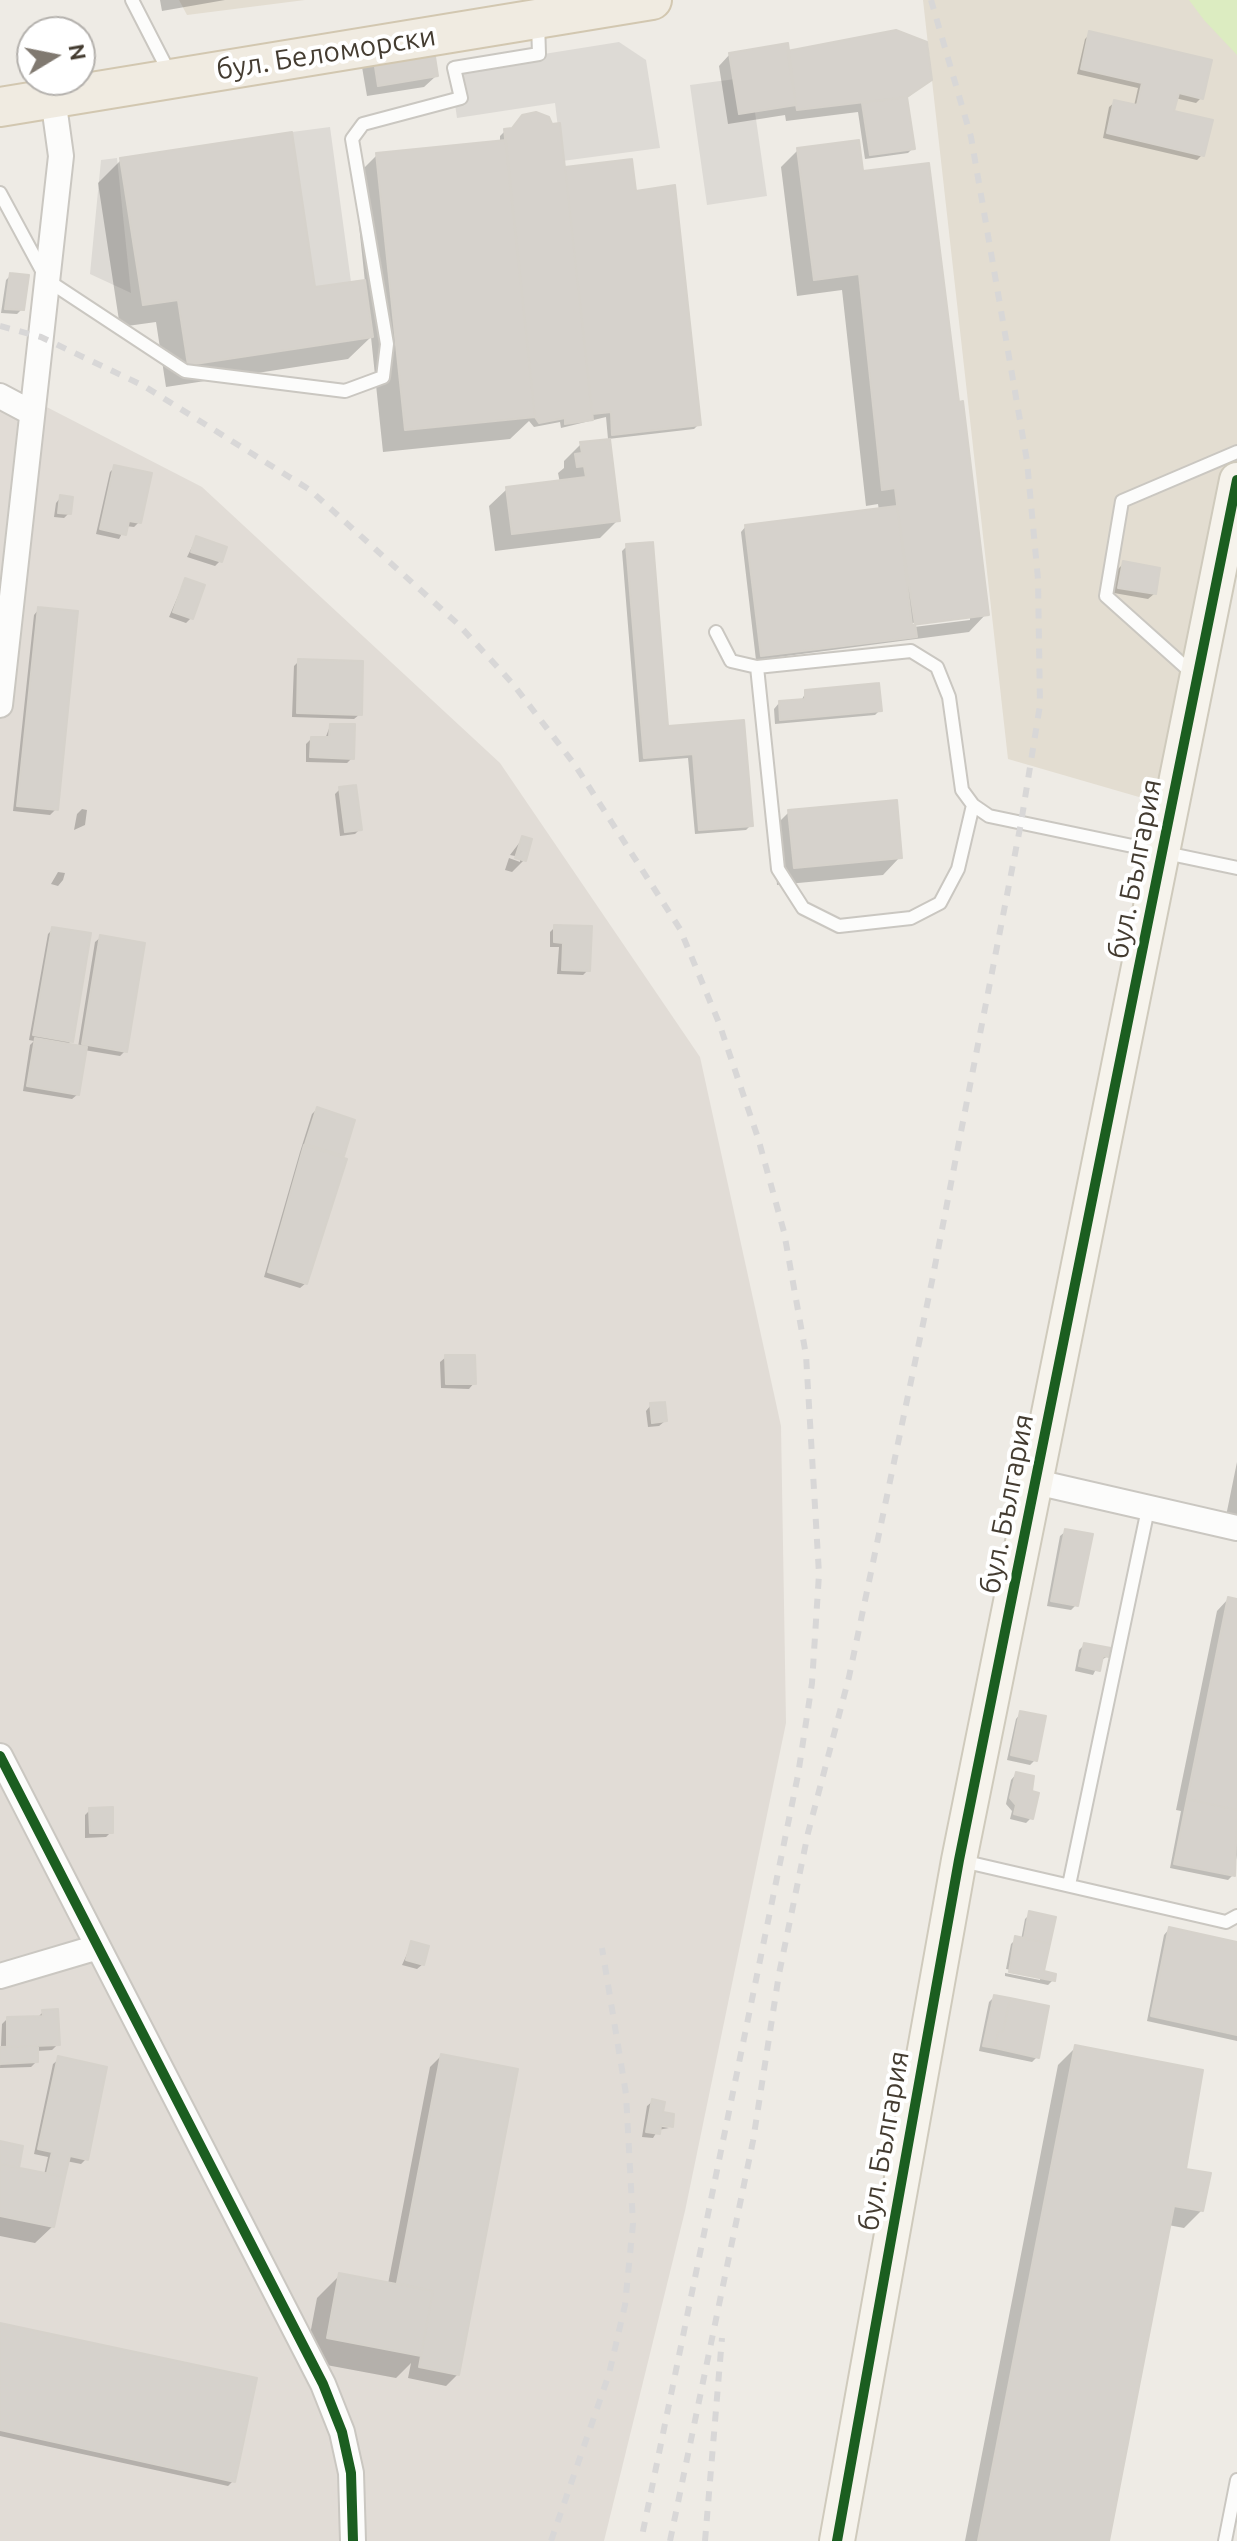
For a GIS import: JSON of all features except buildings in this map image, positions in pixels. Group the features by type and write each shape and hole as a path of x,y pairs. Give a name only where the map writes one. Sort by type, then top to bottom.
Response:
{"main road":[{"name":"бул. Беломорски","path":"0,107 652,0"}],"street":[{"path":"0,705 4,626 61,156 53,98"},
{"path":"0,396 32,413"},
{"name":"бул. България","path":"837,2541 959,1860 1237,480"},
{"path":"1036,1482 1237,1528"},
{"path":"4,1772 98,1947 323,2384 342,2432 351,2473 353,2541"},
{"path":"0,1976 98,1947"}],"lane":[{"path":"132,0 172,79"},
{"path":"0,193 47,280 185,371 345,391 383,377 387,344 352,139 363,124 461,98 454,68 539,54 538,18"},
{"path":"1198,679 1106,596 1122,501 1237,452"},
{"path":"716,632 731,661 757,667 911,651 937,667 949,697 962,790 973,805 989,816 1237,868"},
{"path":"757,667 778,869 803,908 839,926 911,918 940,903 958,869 973,805"},
{"path":"1069,1885 1148,1509"},
{"path":"959,1860 1226,1922 1237,1916"},
{"path":"1225,2541 1237,2480"}],"shaded area":[{"path":"179,0 305,0 187,15"},
{"path":"923,0 1237,0 1237,457 1170,806 1008,759"},
{"path":"619,42 646,60 660,148 562,161 555,103 457,118 450,69"},
{"path":"750,77 767,196 707,205 690,85"},
{"path":"330,127 351,282 315,287 292,132"},
{"path":"117,158 131,293 90,274 101,160"},
{"path":"0,383 202,487 500,763 700,1057 781,1426 786,1723 685,2211 604,2541 0,2541"}],"green space":[{"path":"1189,0 1237,0 1237,55 1204,20"}],"railway":[{"path":"670,2541 753,2141 779,1974 808,1833 849,1677 932,1281 1021,823 1040,705 1038,579 1027,461 971,137 931,0"},
{"path":"0,326 41,337 144,386 310,490 458,624 513,684 575,765 680,929 719,1023 758,1138 784,1232 806,1355 819,1574 812,1683 798,1775 641,2541"},
{"path":"551,2541 609,2374 625,2305 633,2224 626,2094 602,1948"},
{"path":"705,2541 722,2338"}],"cycle path":[{"path":"837,2541 959,1860 1237,480"},
{"path":"0,1756 323,2384 342,2432 351,2473 353,2541"}]}
